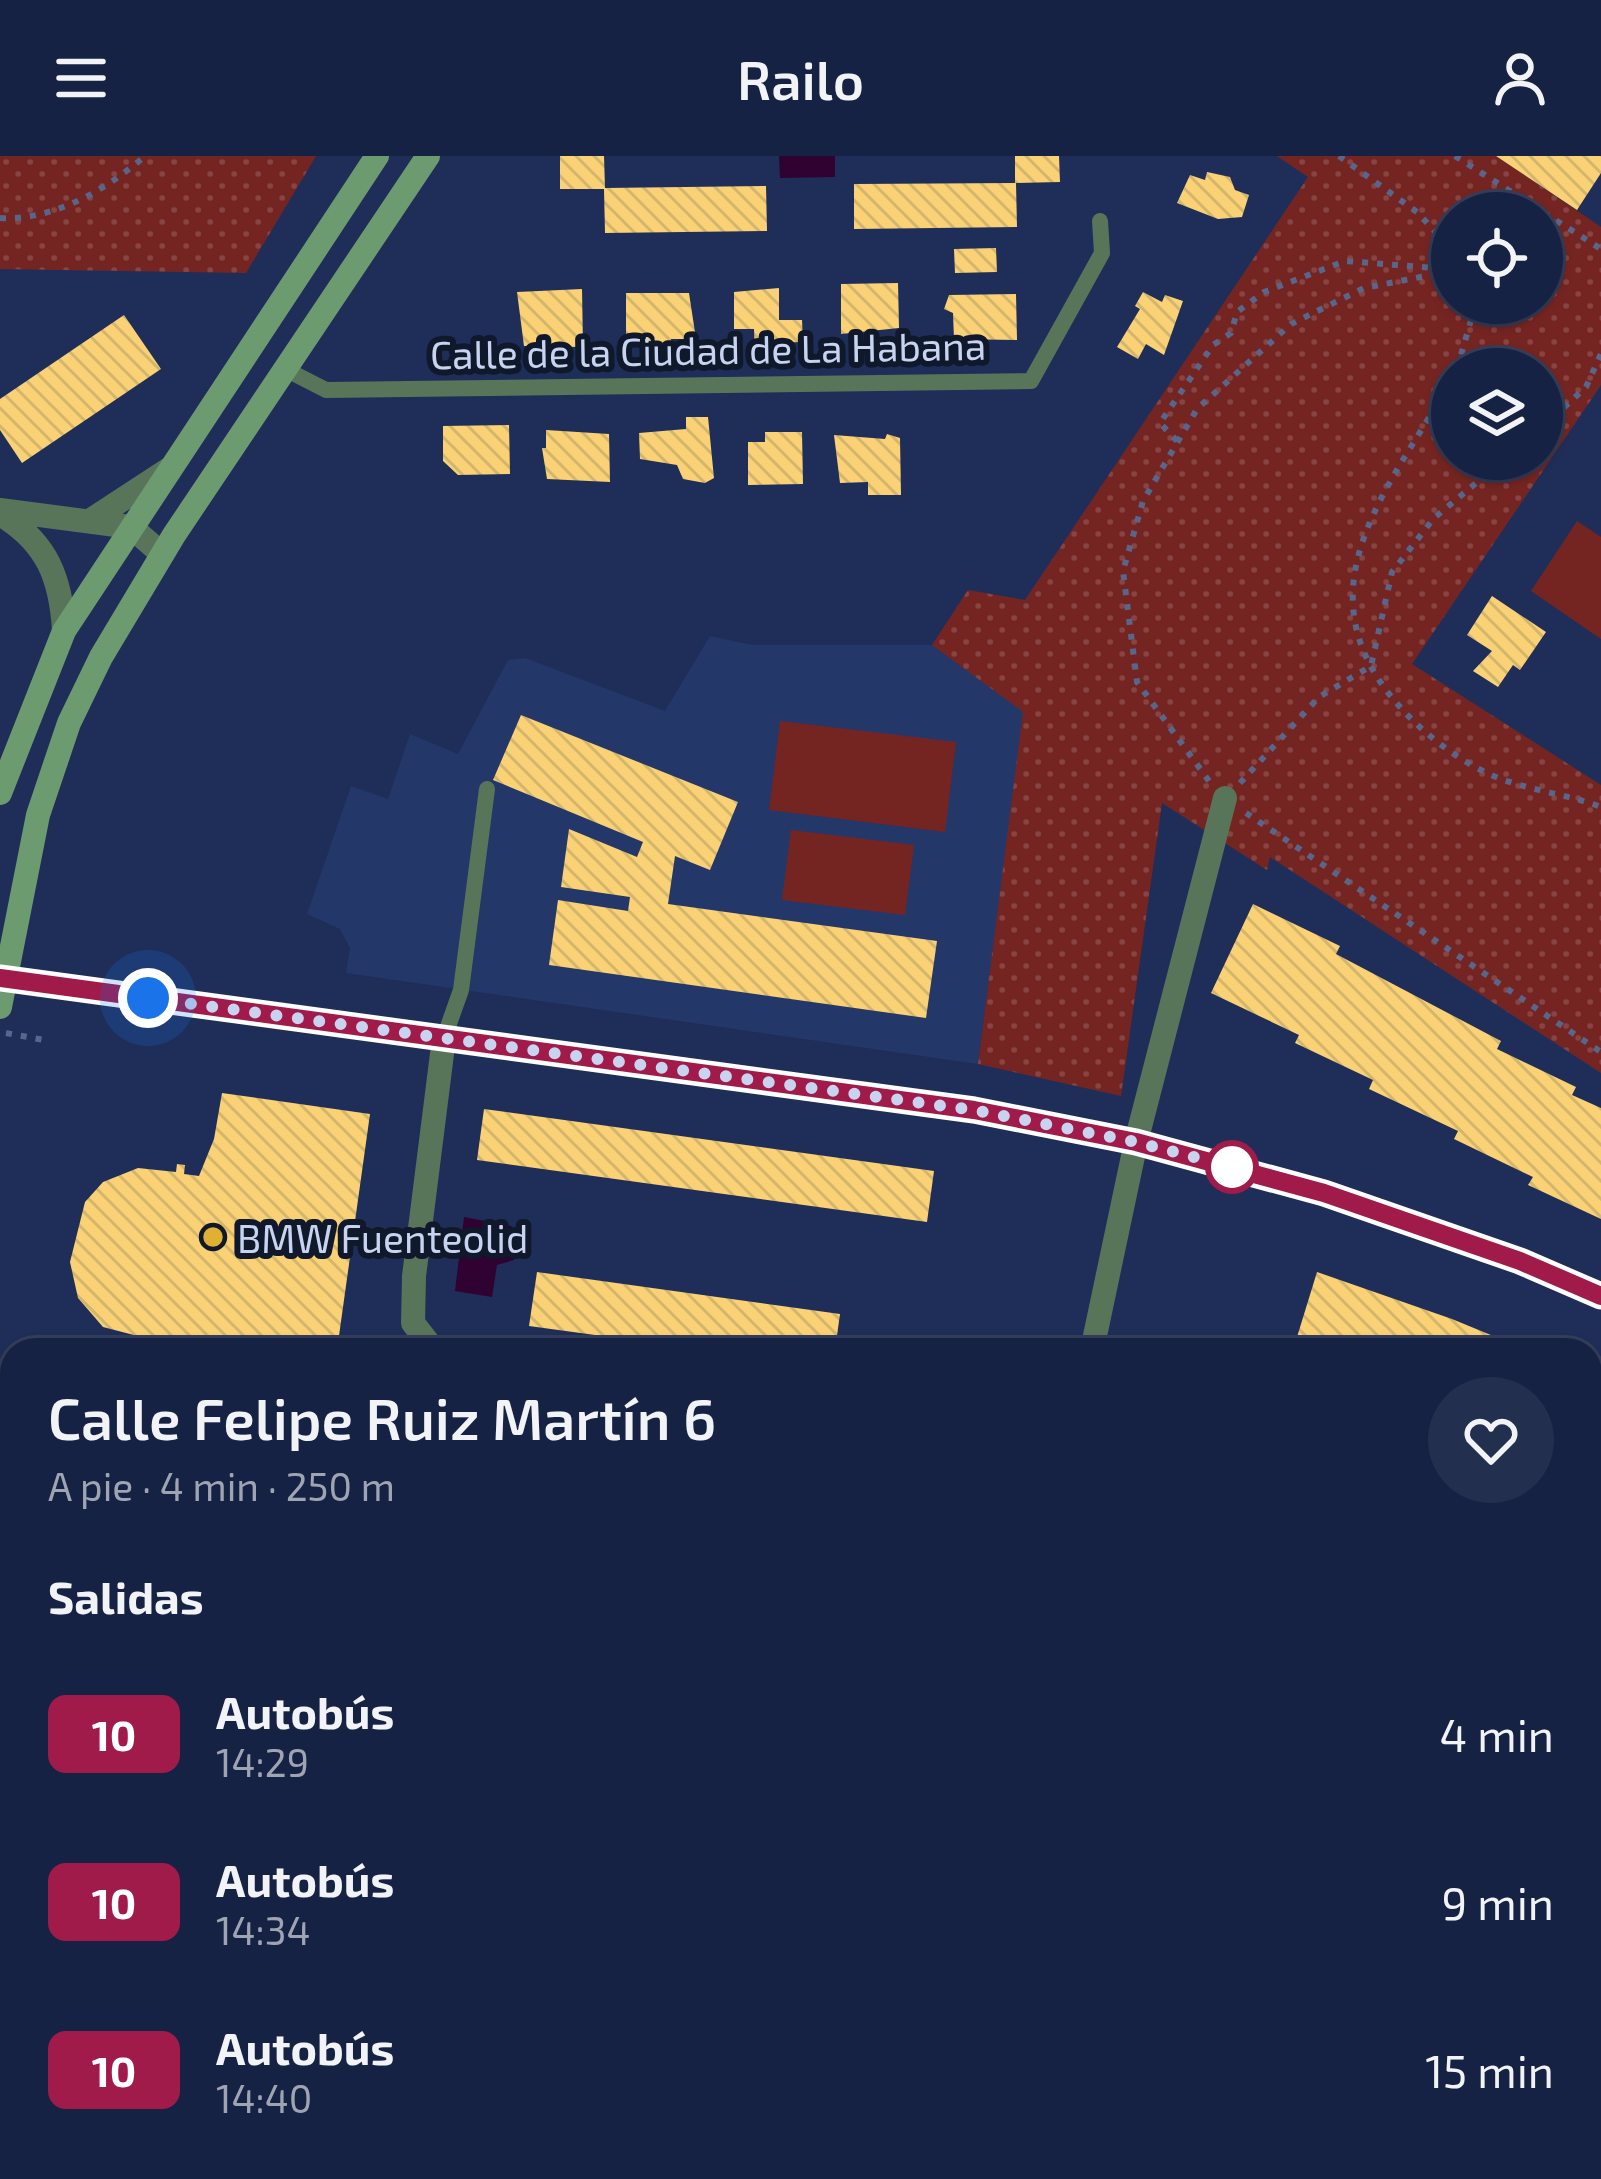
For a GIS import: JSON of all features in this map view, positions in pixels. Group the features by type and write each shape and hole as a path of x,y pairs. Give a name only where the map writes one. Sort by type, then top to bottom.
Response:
{"street":[{"path":"0,793 64,631 376,156"},
{"path":"0,1007 2,978 38,815 69,723 101,657 162,554 428,156"},
{"path":"91,520 169,469"},
{"path":"0,512 131,526 162,554"},
{"path":"0,512 22,526 46,552 62,600 64,631"},
{"path":"1095,1338 1136,1142 1225,799"},
{"path":"2,978 974,1110 1136,1142 1324,1193 1520,1261 1601,1296"},
{"path":"424,1338 412,1323 414,1276 444,1038"}],"lane":[{"name":"Calle de la Ciudad de La Habana","path":"285,369 326,390 1031,381 1102,253 1100,221"},
{"path":"444,1038 460,990 487,789"}],"path":[{"path":"0,218 22,219 109,188 145,156"},
{"path":"1339,156 1431,227"},
{"path":"1455,156 1601,249"},
{"path":"1178,441 1160,423 1213,345 1231,333 1237,312 1264,292 1345,261 1431,268"},
{"path":"1431,274 1364,288 1291,324 1226,379 1178,441 1143,501 1123,572 1137,682 1183,752 1225,799 1601,1052"},
{"path":"1563,408 1586,387 1601,354"},
{"path":"1431,414 1376,506 1355,559 1352,618 1371,666 1413,723 1486,773 1601,807"},
{"path":"1225,799 1319,697 1371,666 1392,572 1435,518 1480,480"},
{"path":"0,1031 44,1040"}],"shaded area":[{"path":"0,156 316,156 246,273 0,269"},
{"path":"779,156 835,156 835,177 780,178"},
{"path":"1277,156 1496,156 1549,192 1431,192 1431,324 1563,324 1563,201 1601,227 1601,385 1563,441 1563,348 1431,348 1431,480 1537,480 1412,664 1601,785 1601,1073 1270,857 1267,870 1162,803 1121,1096 978,1064 1023,712 932,645 968,590 1025,600 1308,177"},
{"path":"1577,521 1601,537 1601,639 1531,591"},
{"path":"710,636 752,645 932,645 1024,712 978,1064 346,973 350,948 340,929 307,914 351,786 388,799 410,734 458,754 508,660 525,658 665,711"},
{"path":"780,721 956,742 945,832 769,810"},
{"path":"791,830 914,845 905,915 782,900"},
{"path":"464,1217 511,1226 521,1240 514,1260 497,1265 492,1297 455,1291"}],"building":[{"path":"560,156 604,156 605,188 766,186 767,231 605,233 604,189 560,189"},
{"path":"1015,156 1059,156 1060,182 1016,183 1017,227 854,229 854,184 1015,183"},
{"path":"1496,156 1601,156 1601,173 1577,210 1563,201 1563,192 1550,192"},
{"path":"1207,172 1230,177 1235,190 1249,195 1242,217 1218,219 1177,203 1190,175 1205,180"},
{"path":"996,248 997,272 955,273 954,249"},
{"path":"898,283 899,328 841,334 841,284"},
{"path":"779,288 779,320 802,320 803,342 765,343 766,358 755,358 754,329 734,329 734,292"},
{"path":"582,289 583,347 524,346 517,292"},
{"path":"1143,292 1162,302 1165,295 1183,301 1164,355 1146,344 1138,359 1117,347 1140,309 1135,306"},
{"path":"626,293 689,293 696,339 671,339 672,348 645,348 645,339 626,339"},
{"path":"1016,294 1017,340 954,339 953,313 944,309 949,295"},
{"path":"124,315 161,369 22,463 0,430 0,399"},
{"path":"686,417 708,417 714,478 705,483 683,479 677,465 640,459 639,433 686,429"},
{"path":"509,425 510,474 458,475 443,461 443,426"},
{"path":"546,430 609,434 610,482 547,479 542,448 546,448"},
{"path":"765,432 802,432 803,484 748,485 748,442 765,442"},
{"path":"887,434 900,438 901,495 868,495 868,482 840,483 834,435 885,439"},
{"path":"1492,596 1546,632 1520,670 1513,665 1498,687 1473,671 1492,651 1467,635"},
{"path":"521,715 738,802 710,870 675,856 668,904 937,941 926,1018 549,965 558,900 628,911 630,897 561,887 569,829 637,857 643,842 493,780"},
{"path":"1253,904 1340,946 1336,954 1501,1041 1497,1049 1576,1087 1572,1095 1601,1108 1601,1219 1528,1185 1533,1177 1454,1139 1458,1131 1369,1089 1373,1080 1295,1043 1299,1035 1211,993"},
{"name":"BMW Fuenteolid","path":"222,1093 370,1114 339,1338 145,1338 103,1327 78,1298 70,1262 85,1202 103,1182 138,1168 176,1172 177,1164 185,1165 184,1174 199,1176 214,1139"},
{"path":"484,1109 934,1171 927,1222 477,1160"},
{"path":"537,1272 840,1314 837,1338 617,1338 529,1326"},
{"path":"1317,1272 1498,1338 1300,1338"}],"bus line":[{"name":"10","path":"0,978 974,1110 1136,1142 1324,1193 1520,1261 1601,1296"}],"place":[{"name":"BMW Fuenteolid","path":"213,1237"}],"route":[{"path":"148,998 974,1110 1136,1142 1232,1167"}]}
